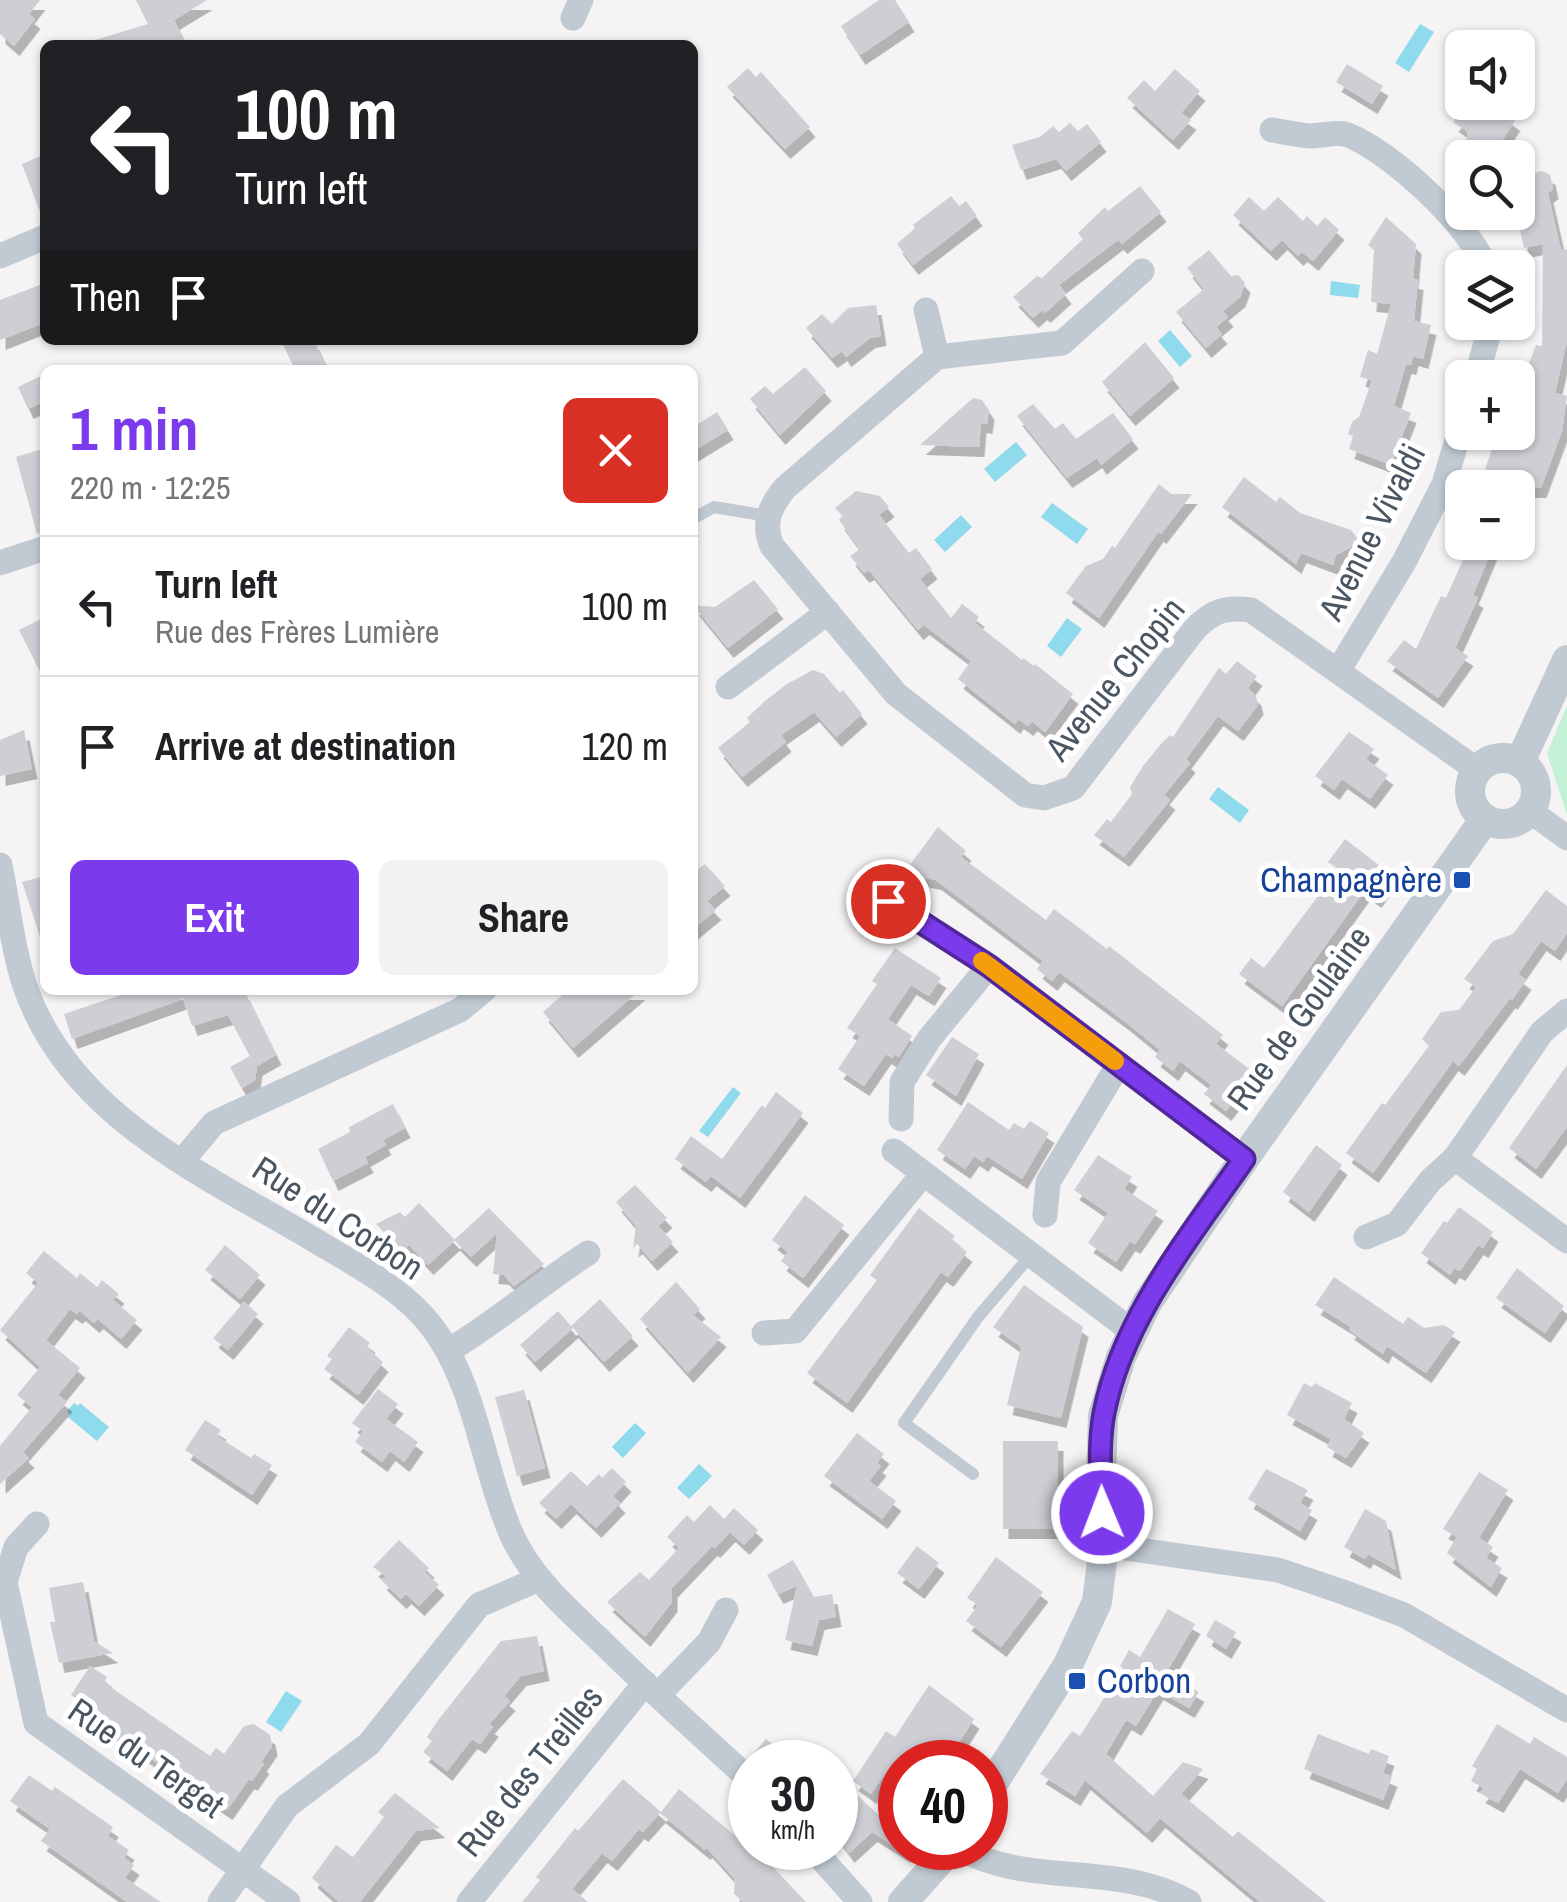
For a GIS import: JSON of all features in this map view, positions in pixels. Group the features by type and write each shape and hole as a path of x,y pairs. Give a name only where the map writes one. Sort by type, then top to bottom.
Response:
{"street":[{"path":"1272,130 1311,136 1346,134 1384,157 1446,208 1478,250"},
{"path":"0,256 40,240"},
{"path":"768,516 784,488 937,357 1062,343 1142,271"},
{"path":"926,310 937,357"},
{"name":"Avenue Vivaldi","path":"1338,670 1404,562 1444,484 1454,450"},
{"name":"Avenue Chopin","path":"768,516 766,534 772,546 896,694 1026,795 1044,798 1073,788 1194,630 1208,615 1226,607 1251,610 1477,770"},
{"path":"0,563 40,550"},
{"path":"728,687 828,612"},
{"path":"1520,762 1567,660"},
{"path":"1511,758 1520,762 1528,769 1537,790 1530,810 1504,824 1485,819 1477,811 1470,791 1477,770 1492,759 1511,758"},
{"path":"1530,810 1567,838"},
{"name":"Rue de Goulaine","path":"1008,1760 1091,1619 1101,1580 1104,1545 1103,1416 1116,1372 1146,1303 1485,819"},
{"name":"Rue du Corbon","path":"0,865 24,982 41,1022 68,1066 96,1099 132,1128 399,1294 431,1324 448,1351 511,1533 539,1580 728,1760"},
{"path":"888,901 989,966 1244,1159"},
{"path":"902,1119 902,1082 929,1039 989,966"},
{"path":"182,1161 214,1124 460,1010 478,995"},
{"path":"1366,1236 1396,1224 1430,1181 1455,1158 1542,1032 1567,1010"},
{"path":"1045,1215 1048,1182 1119,1064"},
{"path":"894,1150 1133,1332"},
{"path":"1455,1158 1567,1241"},
{"path":"764,1333 795,1331 923,1174"},
{"path":"448,1351 492,1325 548,1279 588,1253"},
{"name":"Rue du Terget","path":"37,1524 16,1546 5,1582 36,1723 288,1902"},
{"path":"1104,1545 1278,1570 1310,1581 1404,1615 1567,1710"},
{"path":"220,1902 287,1806 369,1744 479,1606 539,1580"},
{"name":"Rue des Treilles","path":"469,1902 652,1689 709,1642 726,1610"},
{"path":"1008,1867 1138,1881 1189,1902"},
{"path":"832,1870 860,1902"},
{"path":"903,1902 931,1870"}],"lane":[{"path":"698,516 714,507 768,516"},
{"path":"973,1474 904,1423 978,1317 1030,1256"}],"green space":[{"path":"1567,706 1567,815 1547,753"}],"water":[{"path":"1420,24 1434,32 1409,72 1395,63"},
{"path":"1331,281 1360,285 1358,298 1330,295"},
{"path":"1170,330 1192,356 1180,367 1158,341"},
{"path":"1016,442 1027,455 995,482 984,469"},
{"path":"1052,503 1088,529 1077,544 1041,517"},
{"path":"961,515 972,527 945,552 934,540"},
{"path":"1067,618 1082,629 1061,657 1047,646"},
{"path":"1218,787 1249,810 1240,823 1209,799"},
{"path":"733,1087 741,1093 708,1137 699,1131"},
{"path":"74,1403 80,1403 109,1427 97,1441 68,1417 67,1411"},
{"path":"635,1423 646,1433 623,1458 612,1447"},
{"path":"699,1464 712,1476 689,1499 677,1488"},
{"path":"286,1691 302,1701 281,1732 266,1722"}],"building":[{"path":"0,0 40,0 29,14 35,19 14,46 0,34"},
{"path":"136,0 207,0 174,20 184,40 95,40 148,24"},
{"path":"879,0 895,0 909,22 860,55 841,26"},
{"path":"1347,64 1383,86 1372,104 1336,82"},
{"path":"748,68 756,77 761,72 810,127 785,149 727,87"},
{"path":"1175,69 1200,91 1181,113 1191,120 1173,140 1127,98 1144,80 1155,91"},
{"path":"1515,121 1502,140 1466,140 1468,132 1453,122"},
{"path":"1070,123 1078,131 1087,124 1101,142 1066,171 1056,159 1021,170 1012,145 1040,137 1053,126 1059,132"},
{"path":"40,156 40,212 22,164"},
{"path":"1535,173 1550,175 1553,189 1548,193 1561,250 1567,249 1567,341 1555,393 1567,396 1562,431 1541,488 1535,488 1535,470 1485,469 1492,450 1535,450 1535,360 1530,360 1536,345 1542,346 1543,244 1524,248 1520,230 1535,230"},
{"path":"1140,186 1161,212 1122,244 1118,240 1059,285 1066,294 1045,313 1042,310 1033,318 1013,297 1037,276 1042,278 1083,239 1078,233 1105,207 1108,211"},
{"path":"951,196 959,206 966,201 977,216 913,265 897,244 915,228 913,225"},
{"path":"1249,197 1264,211 1278,197 1303,221 1307,216 1317,226 1325,217 1339,230 1313,261 1302,252 1298,256 1282,240 1271,251 1233,215"},
{"path":"1386,217 1416,244 1414,321 1431,325 1423,359 1413,356 1411,365 1406,364 1394,406 1411,413 1391,465 1349,449 1353,436 1348,434 1352,422 1359,417 1372,380 1360,377 1368,350 1377,354 1391,304 1371,302 1374,250 1368,245"},
{"path":"1209,250 1231,276 1238,275 1245,283 1240,297 1223,311 1228,317 1216,327 1222,334 1206,348 1176,312 1204,289 1187,268"},
{"path":"40,285 40,324 0,340 0,300"},
{"path":"876,305 881,336 870,338 846,357 842,351 832,358 806,328 822,314 832,324 848,308"},
{"path":"1145,342 1174,378 1130,416 1102,382"},
{"path":"283,345 316,345 325,365 293,365"},
{"path":"805,367 826,391 780,435 750,399 765,386 773,394"},
{"path":"40,376 40,403 28,409 18,387"},
{"path":"973,398 982,400 989,410 987,424 981,423 979,447 920,445"},
{"path":"1033,404 1055,429 1063,423 1076,439 1113,413 1133,439 1101,465 1097,458 1067,478 1017,416"},
{"path":"717,412 728,430 698,448 698,424"},
{"path":"40,450 40,533 37,534 16,457"},
{"path":"1244,477 1276,502 1280,497 1300,513 1351,530 1361,542 1336,555 1333,565 1301,553 1296,564 1222,507"},
{"path":"1159,484 1171,494 1192,494 1161,534 1158,532 1099,618 1066,593 1086,566 1103,559 1112,546 1115,548"},
{"path":"856,491 880,496 889,507 879,515 909,553 916,548 932,569 920,579 951,618 962,604 979,617 975,623 1073,694 1045,732 1032,721 1028,726 1018,719 1015,724 958,679 971,661 924,625 918,630 869,570 864,573 850,556 860,549 835,508"},
{"path":"1463,560 1488,560 1473,595 1478,598 1455,648 1468,656 1438,698 1387,661 1404,640 1416,649 1441,596 1446,598"},
{"path":"754,580 778,609 728,648 698,611 698,605 715,607"},
{"path":"40,620 40,671 19,630"},
{"path":"1237,661 1257,676 1248,688 1258,705 1238,731 1218,716 1186,759 1190,763 1164,795 1170,800 1124,857 1094,835 1107,819 1111,822 1132,794 1130,787 1143,766 1170,735 1173,737 1219,668 1226,674"},
{"path":"813,670 824,674 840,693 843,690 862,714 836,737 814,712 781,735 786,742 742,777 718,748 750,722 747,718 765,701"},
{"path":"24,730 32,769 0,776 0,740"},
{"path":"1349,732 1374,749 1366,759 1388,775 1370,799 1342,779 1334,790 1315,776"},
{"path":"938,827 966,851 961,857 1046,920 1054,909 1107,949 1109,946 1223,1035 1216,1044 1255,1073 1226,1111 1204,1094 1211,1085 1180,1061 1173,1071 1155,1057 1160,1050 1127,1023 1059,972 1052,981 1037,969 1043,961 936,880 925,878 909,866"},
{"path":"1345,839 1392,875 1376,898 1365,890 1282,1006 1239,974 1251,958 1264,968 1338,869 1328,862"},
{"path":"705,864 725,886 707,901 716,910 698,925 698,869"},
{"path":"40,877 40,937 22,882"},
{"path":"1546,890 1567,906 1567,933 1555,951 1541,941 1518,974 1526,980 1512,1000 1459,1066 1453,1061 1373,1173 1346,1153 1429,1046 1422,1039 1441,1012 1459,1010 1476,987 1464,979 1493,941 1513,934"},
{"path":"895,948 941,978 929,996 911,985 888,1019 912,1036 899,1057 886,1054 864,1086 838,1069 860,1036 847,1028 877,984 872,981"},
{"path":"121,995 246,995 276,1055 257,1066 255,1080 242,1088 230,1067 250,1056 228,1015 192,1026 183,999 72,1039 64,1014"},
{"path":"562,995 634,995 573,1048 543,1012"},
{"path":"952,1037 979,1054 956,1096 926,1075"},
{"path":"1567,1065 1567,1127 1536,1169 1509,1148"},
{"path":"776,1092 803,1113 740,1198 711,1176 706,1182 675,1159 691,1136 722,1159"},
{"path":"968,1102 1009,1130 1014,1123 1024,1129 1030,1121 1049,1133 1022,1179 987,1156 983,1162 974,1156 965,1169 937,1150"},
{"path":"393,1104 405,1128 383,1140 386,1145 365,1157 368,1163 333,1181 318,1149"},
{"path":"1316,1145 1342,1165 1309,1212 1283,1192"},
{"path":"1098,1155 1132,1177 1124,1189 1158,1211 1135,1244 1130,1241 1116,1262 1088,1243 1108,1213 1074,1190"},
{"path":"635,1185 667,1218 658,1226 673,1242 652,1261 637,1244 633,1248 636,1226 616,1202"},
{"path":"805,1195 844,1225 803,1278 781,1261 788,1252 772,1240"},
{"path":"419,1203 455,1240 428,1265 409,1245 402,1252 376,1224 400,1212 405,1217"},
{"path":"1459,1207 1493,1232 1483,1248 1478,1245 1460,1271 1454,1268 1450,1275 1421,1253"},
{"path":"489,1208 544,1264 514,1286 504,1275 493,1274 497,1233 471,1257 454,1240"},
{"path":"919,1208 955,1236 952,1240 967,1252 948,1277 941,1272 847,1403 807,1373 877,1280 870,1275"},
{"path":"225,1245 260,1275 240,1299 205,1270"},
{"path":"44,1251 77,1278 80,1273 97,1287 102,1280 119,1294 113,1300 137,1320 121,1339 98,1319 94,1323 80,1311 77,1314 70,1309 46,1340 80,1368 58,1395 67,1402 23,1452 29,1458 0,1484 0,1446 32,1407 17,1395 40,1367 0,1330 38,1283 26,1273"},
{"path":"1517,1268 1564,1306 1545,1333 1496,1298"},
{"path":"1334,1277 1403,1324 1408,1317 1424,1328 1444,1325 1455,1332 1426,1373 1387,1346 1383,1354 1349,1330 1351,1327 1315,1305"},
{"path":"676,1282 700,1309 693,1315 721,1337 688,1373 640,1319"},
{"path":"1024,1285 1083,1327 1061,1418 1007,1405 1021,1347 993,1327"},
{"path":"600,1299 633,1336 604,1362 573,1328 535,1362 520,1345 558,1311 571,1326"},
{"path":"244,1302 258,1314 228,1350 213,1338"},
{"path":"349,1327 370,1343 366,1347 383,1362 358,1395 324,1369 332,1359 327,1356"},
{"path":"1304,1383 1312,1387 1315,1383 1352,1403 1344,1419 1364,1433 1346,1458 1327,1447 1331,1439 1287,1415"},
{"path":"378,1389 398,1404 386,1419 418,1442 404,1462 390,1451 382,1462 355,1442 363,1431 352,1423"},
{"path":"524,1390 545,1468 517,1476 495,1397"},
{"path":"205,1420 221,1430 217,1436 251,1458 254,1454 272,1465 252,1495 185,1450"},
{"path":"857,1433 884,1454 877,1463 881,1466 869,1481 896,1501 882,1519 824,1476"},
{"path":"1003,1441 1058,1441 1058,1529 1003,1529"},
{"path":"612,1468 626,1482 613,1496 620,1503 596,1528 571,1504 556,1519 539,1503 571,1471 587,1486"},
{"path":"1266,1469 1308,1490 1300,1503 1312,1510 1300,1531 1248,1499"},
{"path":"1479,1472 1508,1490 1479,1538 1493,1547 1486,1558 1502,1568 1491,1587 1447,1553 1457,1537 1443,1529"},
{"path":"710,1505 724,1519 734,1508 758,1530 744,1545 730,1532 715,1548 712,1546 672,1588 672,1602 645,1637 607,1602 640,1572 649,1580 679,1548 667,1537 687,1515 694,1522"},
{"path":"1365,1509 1386,1521 1396,1570 1368,1554 1365,1559 1344,1547"},
{"path":"399,1540 429,1568 425,1572 439,1585 419,1606 406,1594 401,1599 381,1580 386,1576 373,1567"},
{"path":"917,1546 939,1563 919,1589 897,1573"},
{"path":"996,1557 1043,1592 1001,1647 966,1621 978,1605 967,1598"},
{"path":"793,1560 814,1597 832,1594 836,1617 819,1620 812,1646 785,1640 797,1586 778,1594 767,1575"},
{"path":"83,1582 94,1641 113,1653 59,1663 50,1622 55,1622 49,1588"},
{"path":"1168,1609 1195,1624 1166,1673 1199,1692 1189,1708 1158,1690 1136,1726 1126,1720 1106,1754 1153,1796 1183,1762 1203,1769 1181,1794 1233,1837 1238,1831 1326,1902 1260,1902 1160,1818 1147,1833 1085,1780 1075,1796 1040,1774 1072,1731 1080,1736 1123,1668 1120,1666 1129,1650 1140,1657"},
{"path":"1215,1620 1236,1632 1226,1649 1206,1636"},
{"path":"537,1636 544,1671 521,1676 504,1696 510,1701 489,1724 493,1727 480,1744 472,1739 447,1771 423,1752 432,1741 427,1737 439,1719 501,1641"},
{"path":"90,1666 107,1677 105,1681 116,1691 210,1756 216,1748 224,1754 244,1726 254,1724 270,1735 272,1746 261,1762 264,1764 227,1810 82,1712 87,1706 71,1695"},
{"path":"929,1685 974,1719 960,1740 880,1740 886,1731 895,1737"},
{"path":"1497,1724 1530,1744 1534,1737 1567,1757 1567,1779 1558,1793 1520,1769 1498,1803 1480,1793 1484,1788 1471,1781 1477,1769 1472,1766"},
{"path":"1318,1734 1369,1754 1371,1749 1389,1756 1383,1773 1392,1777 1383,1800 1304,1769"},
{"path":"878,1743 878,1784 871,1794 858,1785 858,1773"},
{"path":"29,1775 52,1791 55,1787 113,1827 108,1836 129,1850 124,1858 134,1865 125,1878 161,1902 127,1902 41,1841 50,1829 10,1801"},
{"path":"623,1779 661,1812 679,1789 728,1830 728,1870 776,1870 806,1902 743,1902 734,1894 735,1879 707,1848 660,1813 643,1832 639,1829 612,1861 602,1853 572,1889 588,1902 522,1902 540,1880 536,1877 575,1828 578,1831"},
{"path":"395,1793 440,1828 416,1831 360,1902 339,1902 312,1878 336,1845 353,1857 384,1817 378,1812"},
{"path":"858,1796 878,1815 878,1836 872,1832 858,1845"}],"slow traffic":[{"path":"982,961 1115,1061"}],"place":[{"name":"Champagnère","path":"1462,880"},
{"name":"Corbon","path":"1077,1681"}],"route":[{"path":"888,901 989,966 1244,1159 1146,1303 1122,1357 1103,1416 1102,1513"}]}
